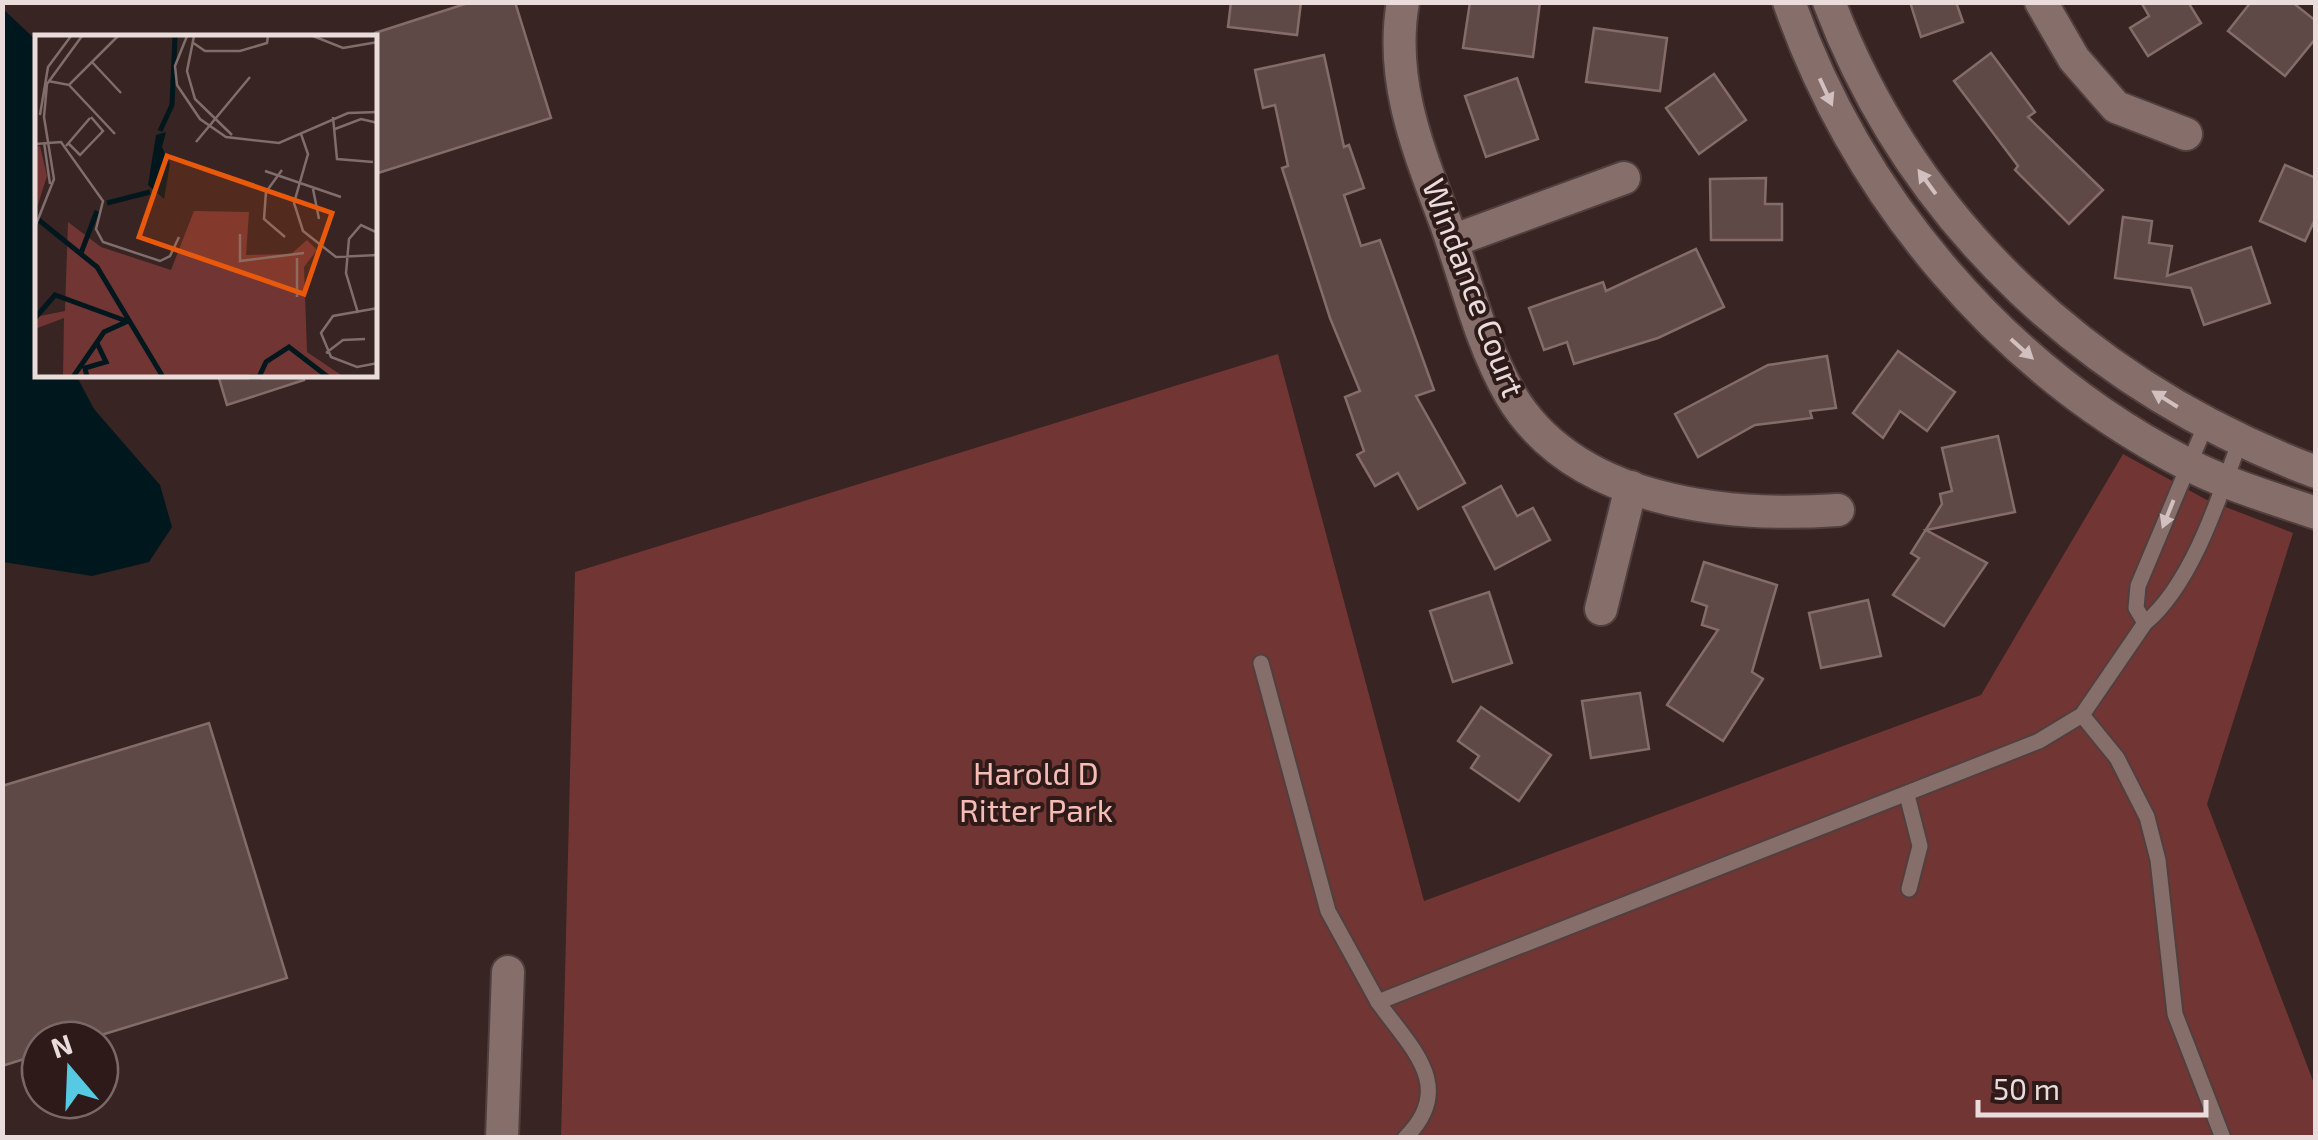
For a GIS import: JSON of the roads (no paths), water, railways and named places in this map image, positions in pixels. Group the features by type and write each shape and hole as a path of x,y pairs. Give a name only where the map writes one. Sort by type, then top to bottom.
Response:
{"street":[{"name":"Windance Court","path":"1403,2 1399,57 1402,92 1497,369 1529,422 1572,462 1631,488 1776,514 1838,510"},
{"path":"1789,2 1834,108 1901,219 2035,362 2080,396 2187,464 2316,512"},
{"path":"1829,2 1869,92 1913,163 1983,255 2105,360 2239,443 2316,472"},
{"path":"2042,2 2074,59 2116,107 2186,134"},
{"path":"1452,241 1624,178"},
{"path":"1601,609 1631,488"},
{"path":"502,1138 508,972"}],"lane":[{"path":"2145,623 2136,608 2138,586 2206,424"},
{"path":"1378,1002 2040,741 2082,715 2145,623 2167,604 2226,480 2239,443"},
{"path":"1261,663 1328,911 1378,1002 1422,1064 1432,1096 1425,1118 1405,1138"},
{"path":"2082,715 2116,758 2147,817 2158,860 2175,1014 2223,1138"},
{"path":"1907,795 1920,846 1909,889"}],"water":[{"path":"2,8 35,39 35,378 78,378 94,409 160,485 172,527 149,562 92,576 3,562"}],"park label":[{"name":"Harold D Ritter Park","path":"1036,792"}]}
